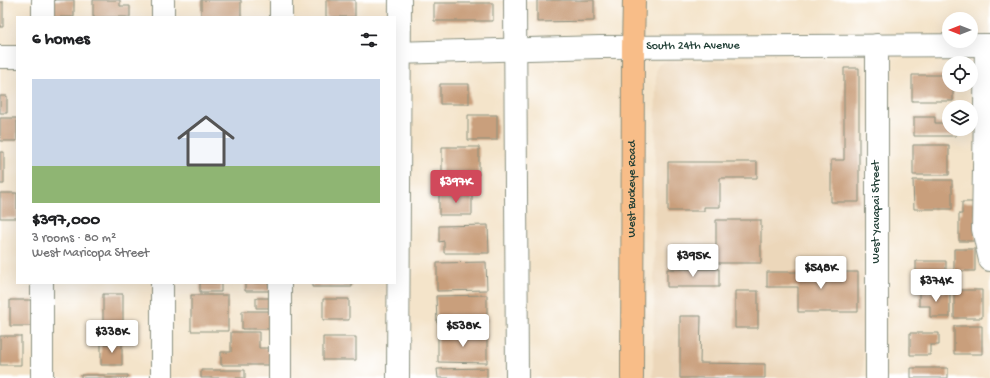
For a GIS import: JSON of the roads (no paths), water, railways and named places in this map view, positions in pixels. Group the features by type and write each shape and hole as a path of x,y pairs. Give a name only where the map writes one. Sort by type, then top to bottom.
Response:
{"main road":[{"name":"West Buckeye Road","path":"632,378 634,0"}],"street":[{"path":"43,0 43,16"},
{"path":"162,16 163,0"},
{"path":"280,0 281,16"},
{"path":"398,378 397,53 400,0"},
{"path":"515,0 517,378"},
{"name":"West Yavapai Street","path":"877,45 877,378"},
{"path":"988,45 983,229 990,260"},
{"name":"South 24th Avenue","path":"397,53 633,47 988,45"},
{"path":"0,57 16,57"},
{"path":"42,284 42,378"},
{"path":"162,284 162,378"},
{"path":"280,284 280,378"}]}
